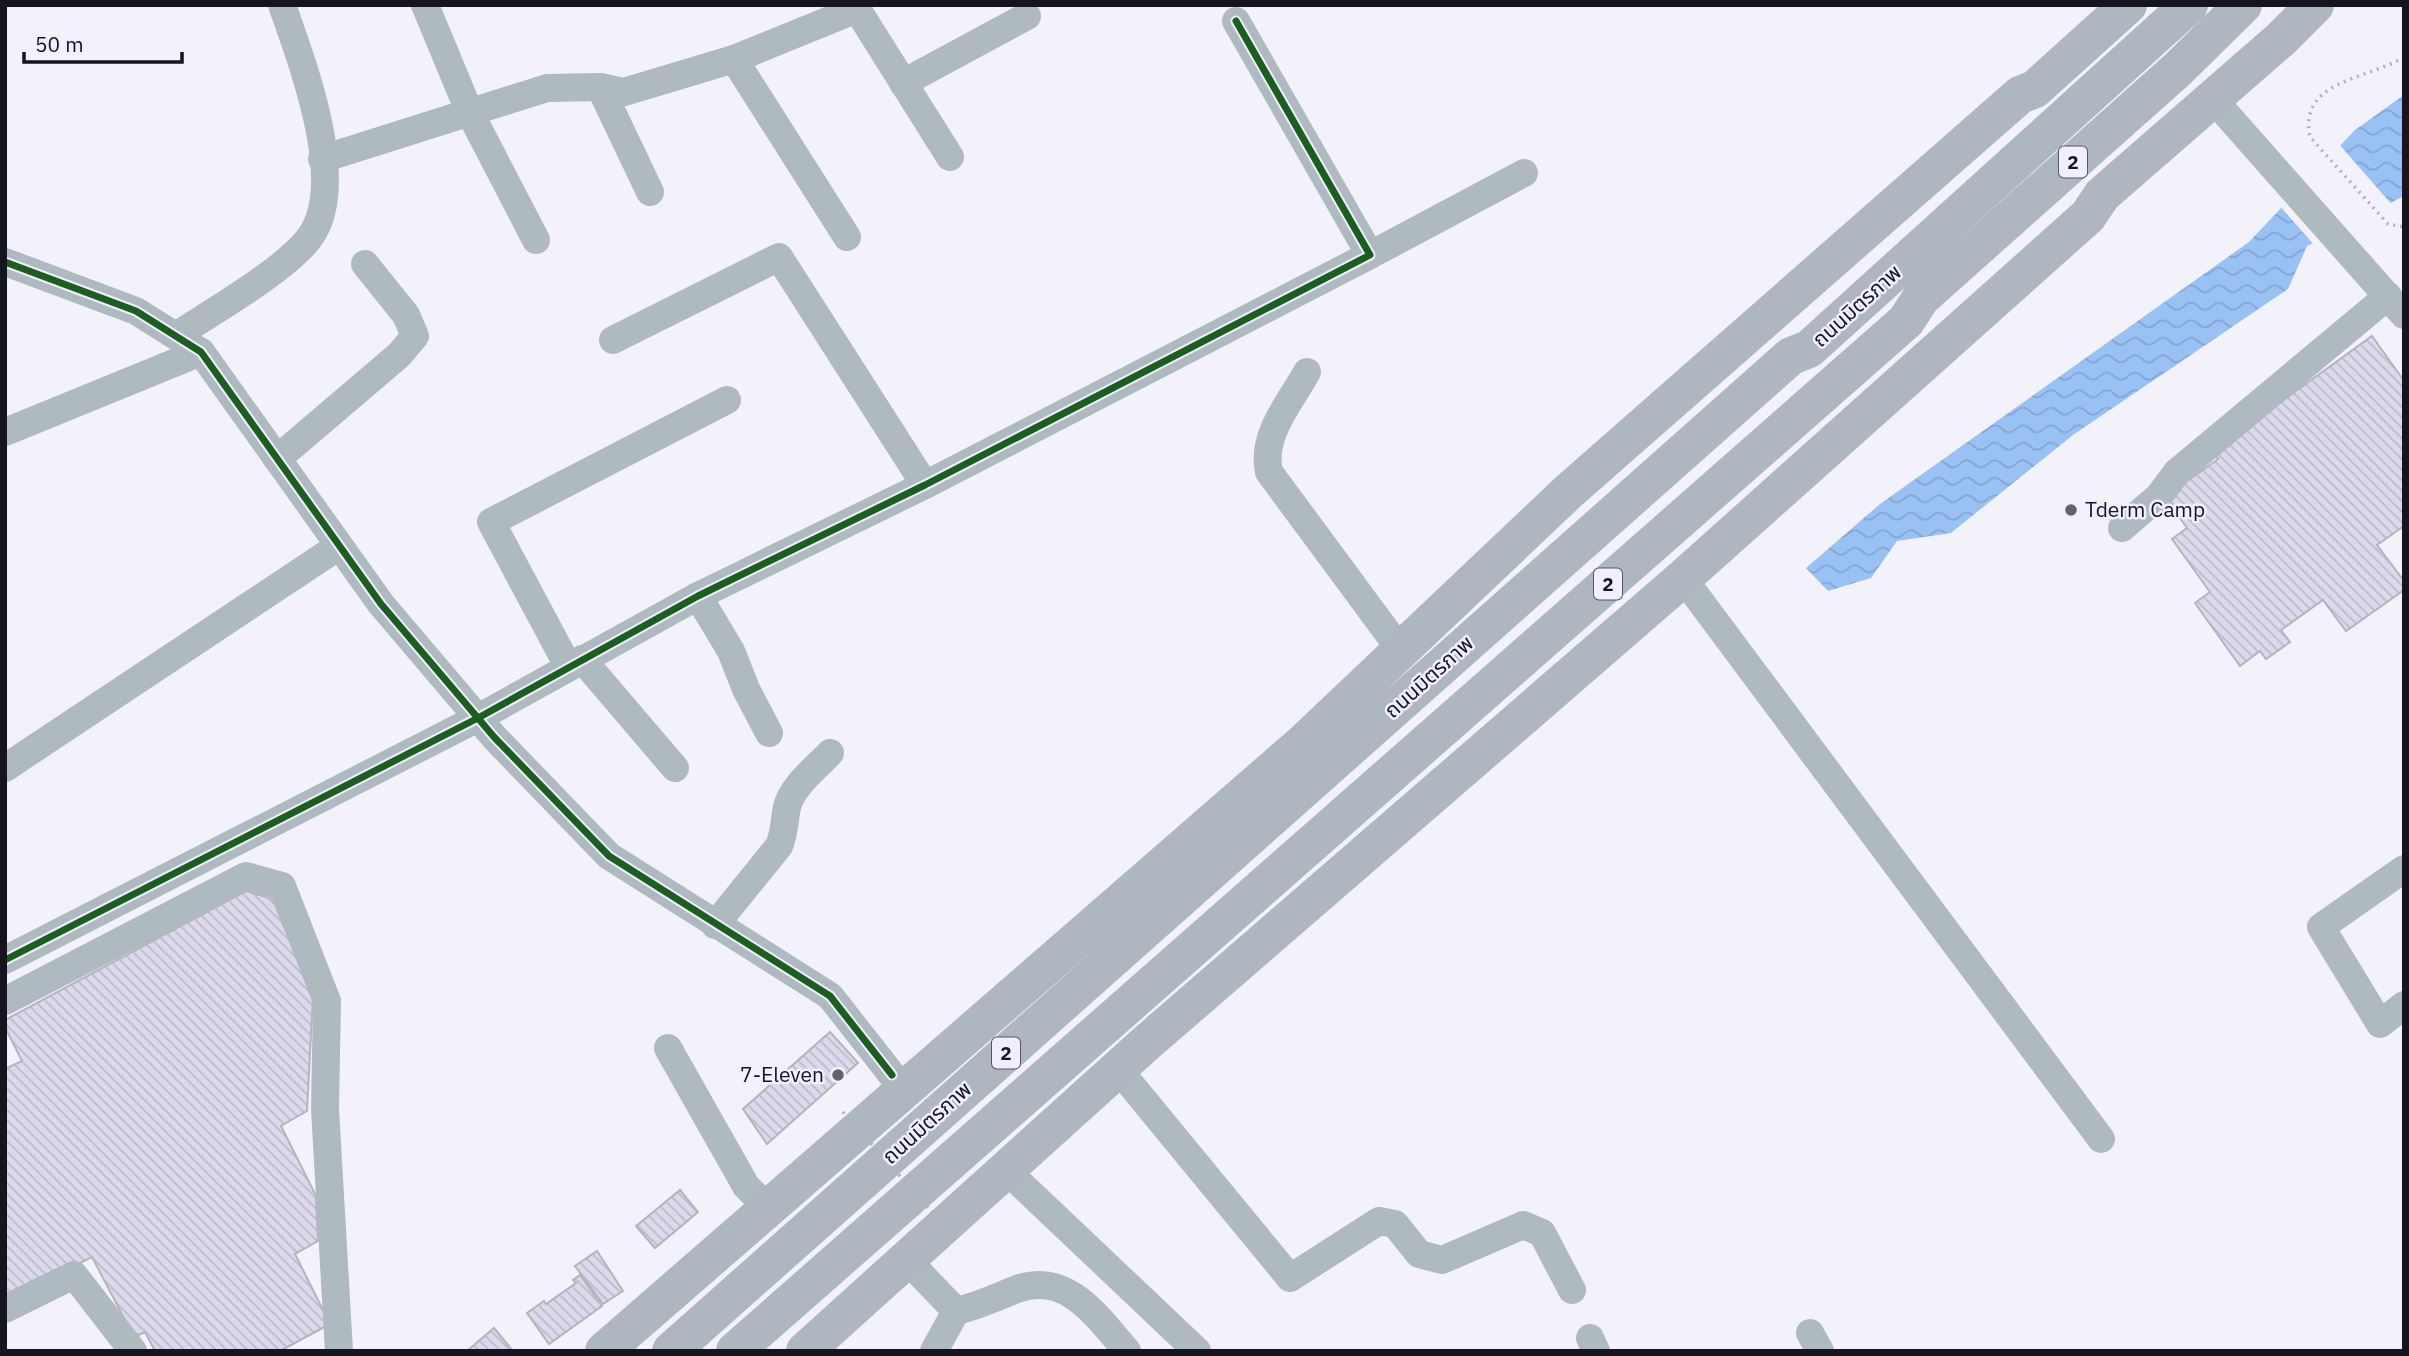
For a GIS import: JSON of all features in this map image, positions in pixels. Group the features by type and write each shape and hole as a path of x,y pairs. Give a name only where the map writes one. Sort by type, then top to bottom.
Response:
{"highway":[{"path":"1791,356 1798,334 2030,107 2035,89 2128,5"},
{"name":"ถนนมิตรภาพ","path":"671,1351 1791,356 1809,349 2189,5"},
{"name":"ถนนมิตรภาพ","path":"735,1351 1906,321 1921,298 2178,69 2243,5"},
{"path":"805,1351 1170,1023 1683,578 2088,216 2102,195 2213,99 2315,5"},
{"name":"ถนนมิตรภาพ","path":"604,1351 766,1206 1235,803 1402,652 1569,491 2010,104 2035,89"},
{"path":"1906,321 1934,312 2078,204 2102,195"},
{"path":"1079,936 1245,840"},
{"path":"1170,1023 1275,878"}],"street":[{"path":"177,335 283,263 310,237 325,205 323,159 308,80 282,5"},
{"path":"425,5 469,111 536,240"},
{"path":"323,159 547,88 600,87 624,92 734,60 857,9 950,157"},
{"path":"903,83 1027,16"},
{"path":"1236,22 1370,255"},
{"path":"734,60 847,237"},
{"path":"600,87 650,192"},
{"path":"2122,528 2159,496 2177,472 2396,305 2213,99"},
{"path":"5,960 478,718 698,596 925,485 1524,173"},
{"path":"613,340 779,257 925,485"},
{"path":"5,262 136,311 201,352 381,604 478,718 610,856 830,996 892,1075"},
{"path":"277,459 399,355 415,336 406,315 365,264"},
{"path":"5,432 201,352"},
{"path":"1307,372 1267,441 1265,455 1269,472 1402,652"},
{"path":"676,768 575,662 491,522 727,400"},
{"path":"5,768 339,546"},
{"path":"1683,578 2101,1139"},
{"path":"698,596 731,651 746,689 769,733"},
{"path":"715,925 779,846 786,831 787,807 793,792 830,753"},
{"path":"2404,869 2321,927 2380,1024 2404,1005"},
{"path":"5,1001 246,876 282,886 327,1001 325,1109 339,1351"},
{"path":"668,1048 746,1186 766,1206"},
{"path":"1118,1069 1290,1278 1379,1221 1395,1224 1419,1254 1442,1260 1523,1225 1542,1233 1572,1290"},
{"path":"1005,1169 1197,1351"},
{"path":"907,1260 956,1311"},
{"path":"5,1310 74,1275 133,1351"},
{"path":"934,1351 956,1311 985,1305 1017,1289 1040,1283 1081,1298 1126,1351"}],"path":[{"path":"2404,57 2325,92 2314,101 2307,121 2311,137 2388,224 2404,227"},
{"path":"843,1112 958,1241"}],"water":[{"path":"2404,95 2404,196 2307,246 2288,289 2073,435 1951,533 1897,541 1871,578 1828,591 1806,568 1880,504 2249,242 2355,130"}],"pier":[{"path":"2338,143 2393,206 2315,246 2279,205"}],"building":[{"path":"2372,336 2404,381 2404,526 2377,545 2404,581 2404,590 2346,631 2323,600 2281,630 2290,642 2266,659 2260,651 2240,666 2195,603 2210,592 2172,539 2187,528 2165,497 2218,459 2213,451"},
{"path":"246,891 273,899 313,996 307,1111 281,1126 316,1196 318,1241 295,1254 330,1324 280,1351 155,1351 145,1332 134,1337 92,1257 5,1300 5,1069 22,1061 5,1027 5,1020"},
{"path":"830,1032 858,1063 767,1144 743,1109"},
{"path":"680,1190 698,1212 655,1248 636,1226"},
{"path":"597,1251 623,1291 603,1304 575,1266"},
{"path":"580,1275 602,1306 549,1344 527,1313 544,1301 546,1304 576,1283 573,1280"},
{"path":"494,1328 513,1351 467,1351"}],"cycle path":[{"path":"5,960 478,718 698,596 925,485 1370,255 1236,21"},
{"path":"5,262 136,311 201,352 381,604 494,737 609,856 830,996 892,1075"}],"place":[{"name":"Tderm Camp","path":"2071,510"},
{"name":"7-Eleven","path":"838,1075"}]}
